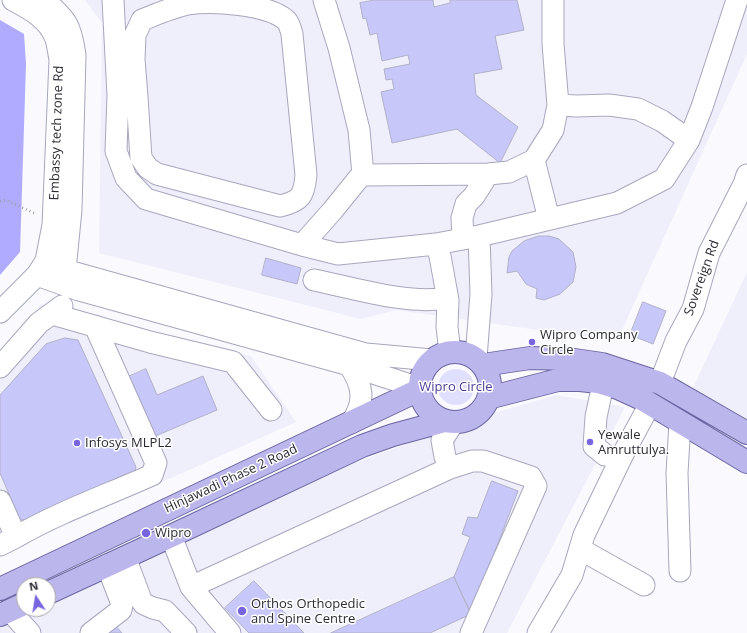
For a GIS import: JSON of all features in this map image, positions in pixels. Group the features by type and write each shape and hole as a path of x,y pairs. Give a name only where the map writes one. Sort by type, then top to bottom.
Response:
{"main road":[{"path":"459,352 468,354 479,362 487,372 490,381 488,398 485,406 479,413 463,422 449,422 437,418 424,406 421,398 419,389 422,372 441,356 459,352"},
{"path":"479,362 530,358 568,359 602,364 660,383 747,434"},
{"path":"488,398 558,380 580,380 603,384 618,388 650,404 747,462"},
{"name":"Hinjawadi Phase 2 Road","path":"0,589 419,389"},
{"name":"Hinjawadi Phase 2 Road","path":"56,589 362,446 393,435 449,422"}],"street":[{"name":"Embassy tech zone Rd","path":"13,0 40,16 56,38 60,60 53,225 41,268"},
{"path":"44,0 60,13 67,23 72,37 75,55 71,210 62,277"},
{"path":"113,0 127,96 141,158 148,168 157,174 280,206 292,203 299,199 305,188 306,175 292,34 287,21 273,13 248,6 222,2 189,4 142,20 135,35 134,59 127,96 116,151 126,178 146,199 302,245 338,254 436,244 471,237 617,203 664,179 689,140 702,107 737,0"},
{"path":"324,0 339,48 359,130 364,175"},
{"path":"302,245 358,179 364,175 488,174 509,172 534,160 552,130 558,105 553,44 552,0"},
{"path":"558,105 609,105 638,109 662,121 689,140"},
{"path":"534,160 548,219"},
{"path":"479,362 481,294 471,237 462,218 466,204 474,196 488,174"},
{"name":"Sovereign Rd","path":"660,383 676,341 693,309 709,253 747,176"},
{"path":"0,312 41,268 62,277 366,354 441,356 447,327 447,298 440,256 436,244"},
{"path":"62,277 79,290 349,365 419,389"},
{"path":"314,280 404,298 435,300 447,298"},
{"path":"0,367 40,323 72,298 79,290"},
{"path":"52,314 150,342 233,362 271,410"},
{"path":"0,501 8,541 58,516 152,475 156,463 96,326"},
{"path":"349,365 358,377 360,386 358,413 351,422"},
{"path":"603,384 596,417 594,446 604,455"},
{"path":"544,631 572,575 584,535 623,454 650,404"},
{"path":"449,422 442,440 445,457 450,468"},
{"path":"680,422 677,473 680,571"},
{"path":"191,587 450,468 472,461 483,461 531,477 536,486 471,633"},
{"path":"171,536 191,587 230,633"},
{"path":"580,549 644,585"},
{"path":"91,633 121,610 122,604 116,561"},
{"path":"116,561 144,604 165,611 186,633"},
{"path":"11,610 30,633"}],"path":[{"path":"0,200 6,200 29,210 53,225"}],"shaded area":[{"path":"85,0 747,0 747,54 617,341 396,310 361,319 99,253 102,23"},
{"path":"0,20 24,34 26,64 20,252 0,275"},
{"path":"747,272 747,419 692,390"},
{"path":"41,304 251,356 296,422 0,555 0,353"},
{"path":"556,395 625,407 507,633 0,633 0,627 21,617 56,617 56,600 312,479 477,418"}],"green space":[{"name":"Wipro Circle","path":"456,369 466,372 471,377 474,387 471,397 466,402 456,405 446,402 441,397 438,387 441,377 446,372"}],"building":[{"path":"375,0 433,0 434,7 450,3 450,0 517,0 524,30 495,36 502,69 474,74 476,95 518,127 500,163 457,129 392,143 381,92 394,89 392,79 386,80 384,69 410,64 408,55 382,61 377,33 370,35 366,18 363,19 360,3"},
{"path":"539,236 549,236 559,239 573,252 576,267 573,282 560,294 544,300 536,298 537,289 526,284 517,271 507,273 509,257 512,251 524,241"},
{"path":"266,258 301,268 297,284 262,275"},
{"path":"643,302 666,311 653,344 630,335"},
{"path":"65,338 78,340 136,467 134,474 30,519 20,520 0,473 0,395 46,344"},
{"path":"146,369 157,395 203,376 217,410 153,437 128,377"},
{"path":"492,481 518,491 471,614 454,577 470,537 462,534 468,517 477,518"},
{"path":"454,577 471,614 430,633 331,633"},
{"path":"254,581 304,633 249,633 225,608"},
{"path":"113,623 122,633 102,633"}],"place":[{"name":"Wipro Company Circle","path":"532,342"},
{"name":"Yewale Amruttulya.","path":"590,442"},
{"name":"Infosys MLPL2","path":"77,443"},
{"name":"Wipro","path":"146,533"},
{"name":"Orthos Orthopedic and Spine Centre","path":"242,611"}]}
